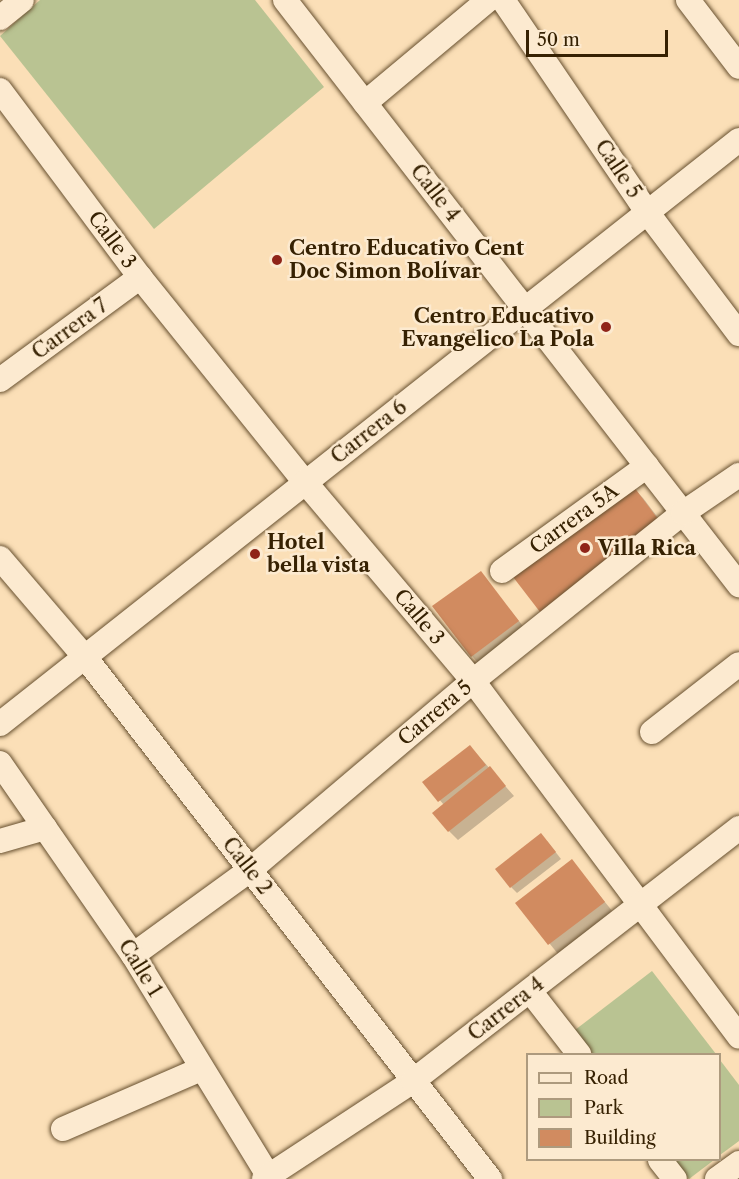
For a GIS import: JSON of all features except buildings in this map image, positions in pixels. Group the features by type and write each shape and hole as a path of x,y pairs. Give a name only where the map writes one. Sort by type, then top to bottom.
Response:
{"street":[{"path":"0,18 22,0"},
{"name":"Calle 4","path":"285,0 739,585"},
{"path":"365,103 488,0"},
{"name":"Calle 5","path":"502,0 647,212 739,334"},
{"path":"688,0 739,67"},
{"name":"Calle 3","path":"0,90 140,278 304,482 473,681 739,1037"},
{"name":"Carrera 6","path":"0,724 739,140"},
{"name":"Carrera 7","path":"0,380 140,278"},
{"name":"Carrera 5A","path":"502,571 647,466"},
{"name":"Carrera 5","path":"133,955 250,870 473,681 683,513 739,475"},
{"name":"Calle 2","path":"0,558 85,657 490,1179"},
{"path":"652,732 739,664"},
{"name":"Calle 1","path":"0,764 133,955 267,1178"},
{"path":"0,842 45,828"},
{"name":"Carrera 4","path":"267,1178 413,1081 739,828"},
{"path":"530,991 578,1053"},
{"path":"63,1130 201,1069"},
{"path":"661,1161 675,1179"},
{"path":"717,1179 739,1163"}],"green space":[{"path":"40,0 255,0 324,87 154,229 0,36"},
{"path":"652,971 715,1053 592,1053 575,1030"},
{"path":"721,1061 739,1085 739,1141 721,1154"},
{"path":"675,1161 713,1161 689,1179"}],"place":[{"name":"Centro Educativo Cent Doc Simon Bolívar","path":"277,260"},
{"name":"Centro Educativo Evangelico La Pola","path":"606,327"},
{"name":"Villa Rica","path":"585,548"},
{"name":"Hotel bella vista","path":"255,554"}]}
